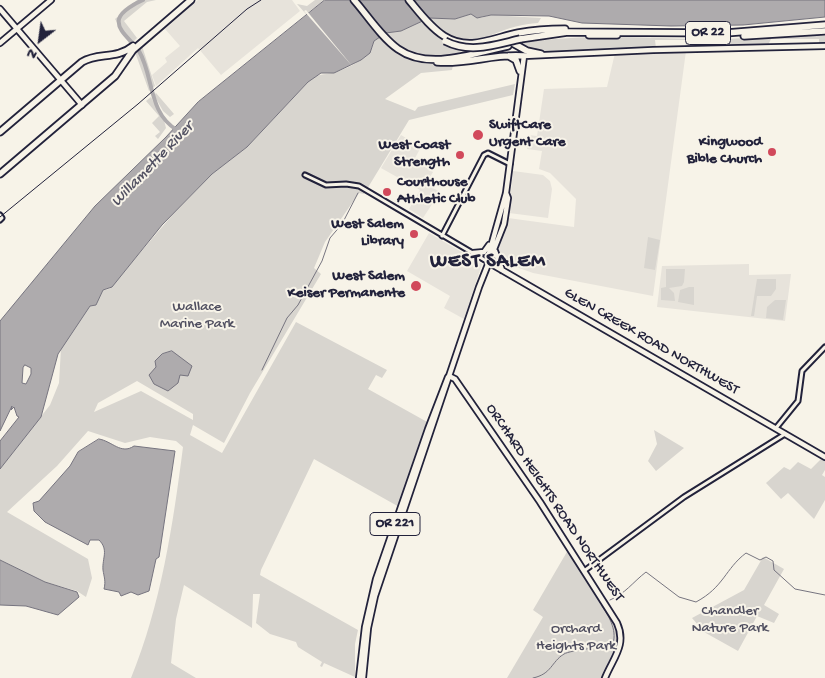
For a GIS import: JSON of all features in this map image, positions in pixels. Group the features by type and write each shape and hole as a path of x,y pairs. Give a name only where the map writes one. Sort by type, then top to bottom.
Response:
{"highway":[{"path":"141,41 186,0"},
{"path":"0,132 86,59 116,55 132,48 191,0"},
{"name":"OR 22","path":"354,0 396,47 410,55 424,59 452,58 561,33 602,31"},
{"name":"OR 22","path":"409,0 441,38 463,48 482,48 584,35 712,37 825,30"},
{"name":"OR 22","path":"428,22 446,37 462,43 475,44 536,30 726,33 825,25"},
{"name":"OR 22","path":"794,33 825,35"},
{"path":"484,42 503,40 521,43 541,54"},
{"path":"424,59 446,62 502,56 524,56 521,43"},
{"path":"0,174 116,76 132,48"},
{"path":"116,55 122,66"},
{"path":"502,56 516,60 520,71"}],"main road":[{"path":"0,44 51,0"},
{"path":"0,9 82,105"},
{"path":"520,71 524,56 541,54 825,46"},
{"name":"OR 221","path":"363,678 372,608 488,262 495,249 505,214 520,71"},
{"name":"OR 221","path":"488,262 506,193"},
{"path":"473,253 484,252 494,238"},
{"path":"495,249 495,256 502,270"},
{"name":"GLEN CREEK ROAD NORTHWEST","path":"488,262 825,457"},
{"name":"OR 221","path":"359,678 368,608 401,506 449,376"},
{"name":"ORCHARD HEIGHTS ROAD NORTHWEST","path":"449,376 455,379 478,412 617,623 621,633 618,653 606,678"},
{"path":"398,526 401,506"}],"street":[{"path":"442,236 458,208 471,176 486,153 510,164"},
{"name":"GLEN CREEK ROAD NORTHWEST","path":"305,175 326,186 346,184 359,186 488,262"},
{"path":"776,428 798,401 802,371 825,347"},
{"path":"584,571 684,497 785,434"}],"shaded area":[{"path":"198,0 292,0 300,11 221,75 198,48 156,86 152,75 167,62 165,58 180,46 165,29"},
{"path":"686,51 653,296 533,273 505,263 497,253 508,218 574,227 576,199 550,173 539,169 542,151 527,149 529,135 537,136 544,89 607,87 615,53"},
{"path":"401,135 421,147 414,160 433,172 426,184 440,192 423,218 409,209 420,190 381,168"},
{"path":"513,171 543,175 550,181 552,189 548,218 509,213"},
{"path":"429,233 482,264 464,319 444,308 450,296 407,271"},
{"path":"749,264 749,275 791,274 785,321 657,307 662,266"}],"green space":[{"path":"137,0 156,0 147,2 124,21 137,38 130,45 115,19"},
{"path":"315,0 325,0 306,14 297,4 307,6"},
{"name":"Wallace Marine Park","path":"471,14 480,18 491,15 541,18 538,23 505,30 474,44 455,55 452,70 421,73 385,99 415,111 418,107 515,84 513,95 409,120 364,194 359,193 325,242 314,268 321,274 250,393 224,443 193,425 190,435 222,453 296,322 387,370 382,378 376,375 368,389 429,423 401,508 314,459 261,570 260,575 358,630 355,644 355,677 324,663 322,667 320,666 322,662 298,647 296,642 270,634 256,623 260,594 253,594 252,628 184,585 176,619 171,663 196,678 131,678 150,622 165,564 183,447 176,441 150,437 125,443 88,431 57,466 7,512 88,559 92,578 86,597 77,591 45,582 0,560 0,469 50,405 59,383 61,348 90,306 96,305 103,290 109,289 174,213 212,174 247,147 312,78 341,70 359,61 369,52 374,41 386,33 401,31 429,18 455,19","holes":["137,381 193,414 193,420 141,391 94,412 98,403"]},
{"path":"790,35 825,36 825,44 819,44 819,39 771,39 768,45 686,46 685,40 655,40 656,48 538,52 519,44 586,37 721,39"},
{"path":"142,46 155,86 149,91 135,52"},
{"path":"156,93 174,114 170,117 163,111 154,95"},
{"path":"151,97 162,116 166,128 158,139 155,136 160,132 152,123 159,116 146,101"},
{"path":"648,237 660,240 655,270 644,268"},
{"path":"666,269 685,269 682,286 669,288 674,293 675,301 661,300 661,288 666,287"},
{"path":"757,279 776,279 776,289 771,296 757,296 754,316 751,316"},
{"path":"694,287 694,305 678,302 680,290"},
{"path":"775,300 786,300 783,320 766,318 767,307"},
{"path":"654,430 684,448 656,471 648,461 657,444"},
{"path":"821,459 825,462 825,470 822,475 825,477 825,500 814,519 788,493 781,499 766,483 784,467 790,470 798,462 811,469"},
{"name":"Orchard Heights Park","path":"568,550 615,625 617,646 603,678 507,678 543,617 533,610"},
{"name":"Chandler Nature Park","path":"763,557 784,569 764,605 779,614 774,623 757,616 738,651 704,632 692,618 744,590"}],"water":[{"name":"Willamette River","path":"325,0 825,0 825,17 743,25 671,26 582,23 549,16 491,15 477,18 471,14 455,19 429,18 401,31 386,33 374,41 370,53 361,60 334,73 321,73 308,82 247,147 212,174 162,225 112,287 103,290 96,305 90,306 58,354 41,417 0,469 0,441 19,417 14,407 11,410 12,406 0,431 0,321 95,206 166,137 198,102","holes":["25,365 31,368 31,374 26,384 22,383 23,368"]},
{"path":"172,351 192,366 188,376 180,375 178,383 168,391 154,384 149,375 156,367 155,361 162,354"},
{"path":"99,439 125,449 134,446 175,451 159,557 156,559 149,591 138,595 131,592 121,596 119,592 104,589 104,547 99,540 90,540 88,545 45,522 34,511 33,503 39,501 70,466 78,452"},
{"path":"0,560 45,582 77,592 79,597 58,615 26,606 0,605"}],"pier":[{"path":"306,10 353,67 304,11"}],"waterway":[{"name":"Willamette River","path":"143,0 133,5 120,16 120,28 137,48 144,61 156,104 161,114 177,130"},
{"path":"262,370 287,318 298,305 322,261 330,238 342,224 358,193"},
{"path":"610,600 625,591 646,572 679,597 696,602 713,590 733,565 746,553 760,560 766,557 773,561 774,570 795,589 825,595"},
{"path":"533,678 548,671 564,654 612,646 614,630 602,606"}],"railway":[{"path":"0,217 138,104 247,9 261,0"}],"place":[{"name":"SwiftCare Urgent Care","path":"478,135"},
{"name":"Kingwood Bible Church","path":"772,152"},
{"name":"West Coast Strength","path":"460,155"},
{"name":"Courthouse Athletic Club","path":"387,192"},
{"name":"West Salem Library","path":"414,234"},
{"name":"West Salem Keiser Permanente","path":"416,286"}],"district":[{"name":"WEST SALEM","path":"488,263"}]}
